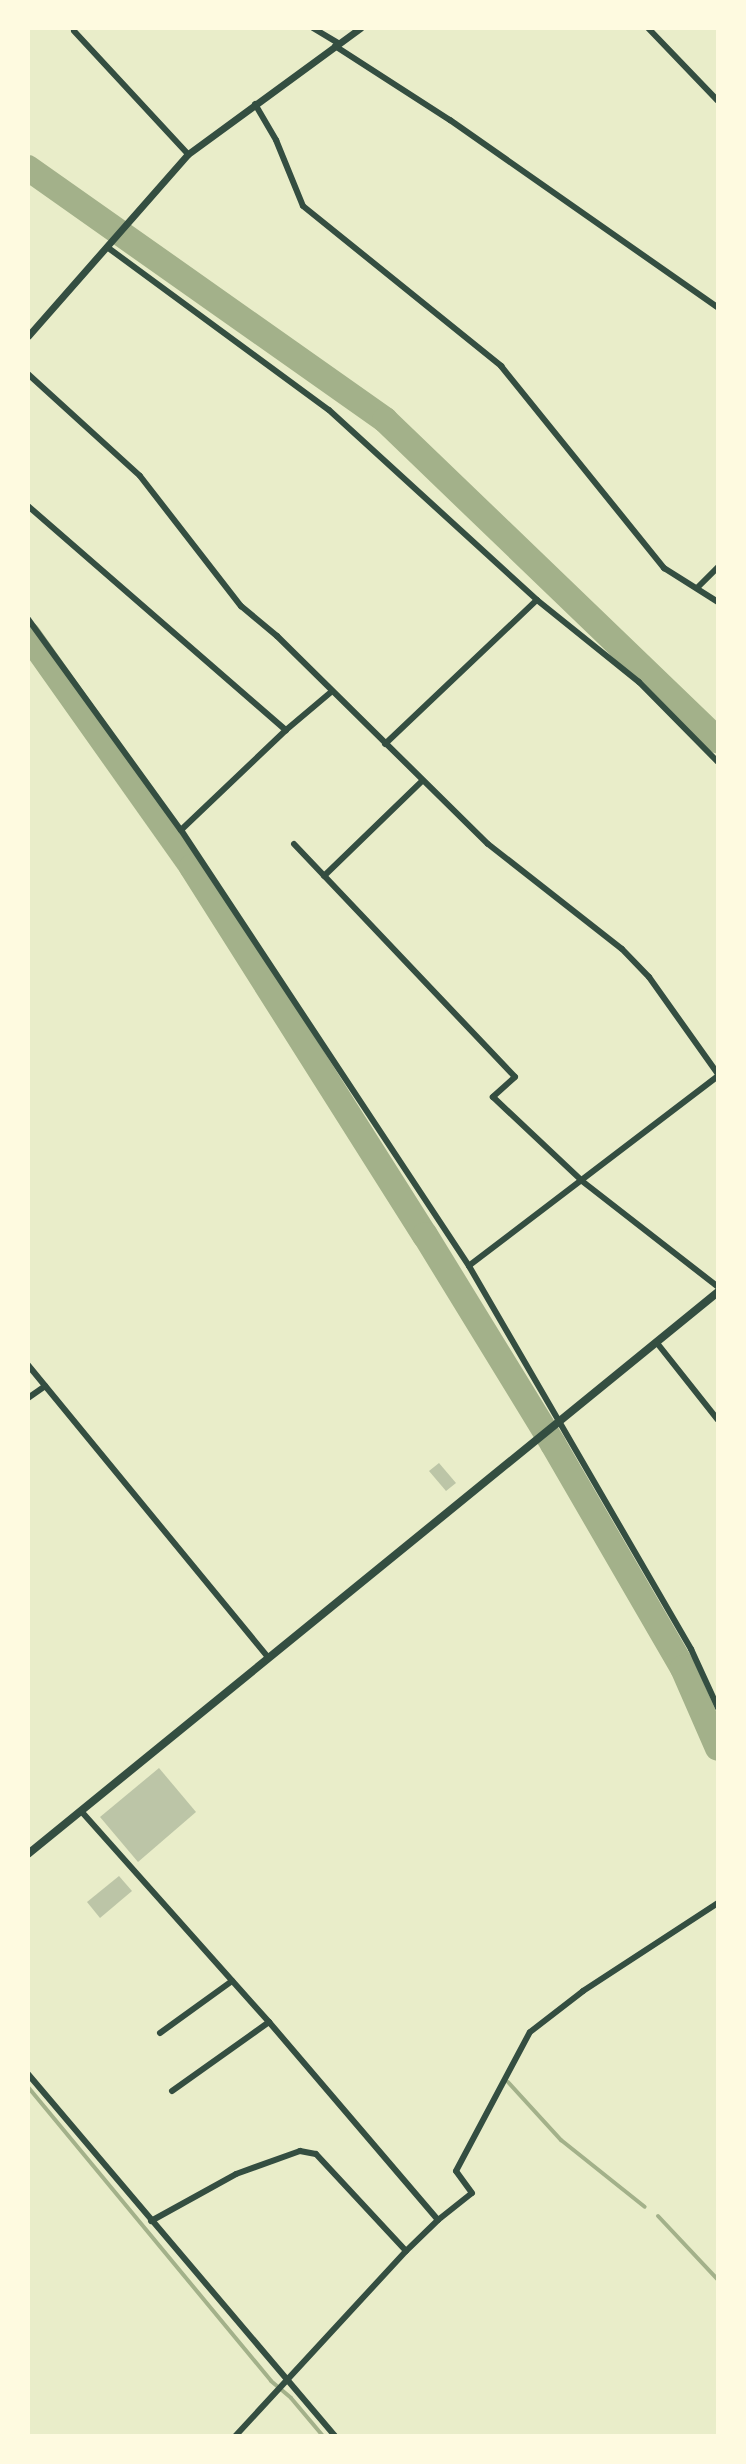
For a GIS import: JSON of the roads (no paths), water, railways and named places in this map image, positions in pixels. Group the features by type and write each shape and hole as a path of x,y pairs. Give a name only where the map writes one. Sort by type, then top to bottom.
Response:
{"main road":[{"path":"28,1854 657,1343 718,1290"}],"street":[{"path":"313,28 718,308"},
{"path":"28,336 188,154 360,28"},
{"path":"648,28 718,101"},
{"path":"74,31 188,154"},
{"path":"255,104 276,140 303,206 501,366 664,568 718,602"},
{"path":"107,247 329,410 537,600 639,682 718,762"},
{"path":"28,374 140,476 241,606 277,636 488,844 622,949 649,977 718,1075 469,1266"},
{"path":"28,506 286,730"},
{"path":"697,588 718,567"},
{"path":"385,744 537,600"},
{"path":"28,619 181,830 469,1266 691,1649 718,1708"},
{"path":"181,830 286,730 331,692"},
{"path":"324,876 422,781"},
{"path":"294,844 515,1077 493,1097 582,1181 718,1290"},
{"path":"657,1343 718,1420"},
{"path":"28,1365 269,1658"},
{"path":"28,1398 45,1386"},
{"path":"81,1811 269,2022 438,2220"},
{"path":"235,2436 278,2393 357,2299 438,2220 472,2193 456,2171 530,2032 583,1991 718,1903"},
{"path":"160,2033 232,1981"},
{"path":"172,2091 269,2022"},
{"path":"28,2074 335,2436"},
{"path":"151,2221 236,2174 300,2151 316,2154 406,2251"}],"waterway":[{"path":"28,168 385,420 718,740"},
{"path":"28,635 192,867 425,1235 553,1444 683,1668 718,1748"},
{"path":"508,2082 561,2140 645,2207"},
{"path":"28,2087 271,2381 291,2398 323,2436"},
{"path":"658,2216 718,2280"}]}
